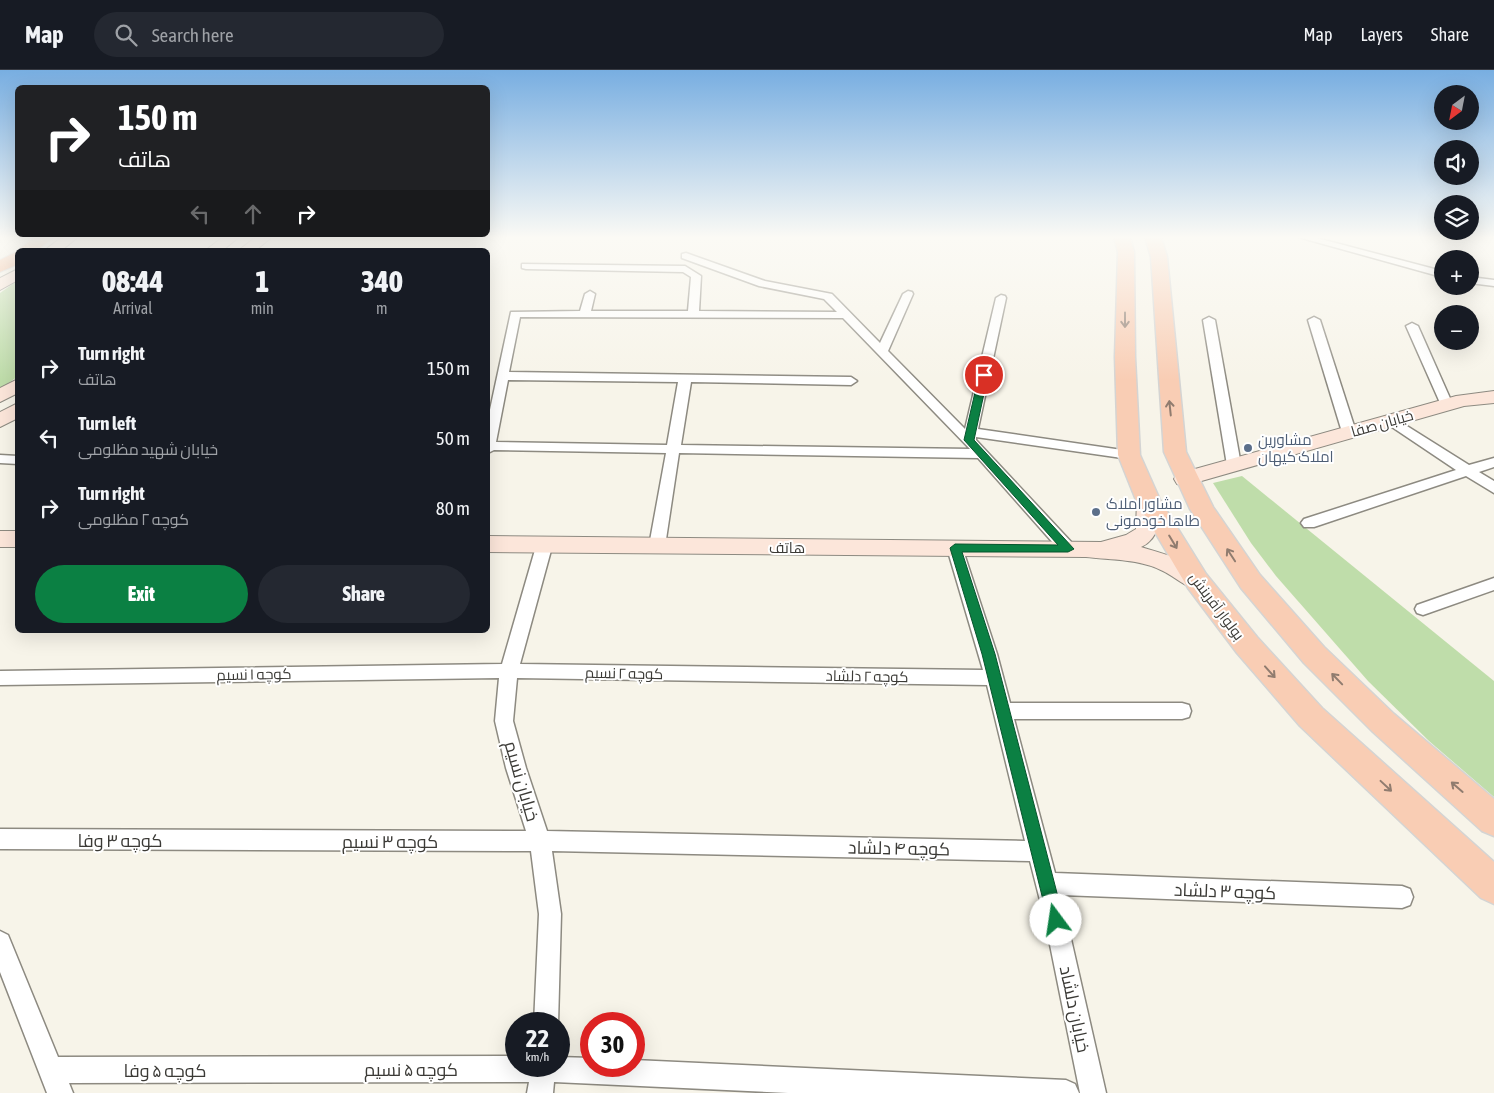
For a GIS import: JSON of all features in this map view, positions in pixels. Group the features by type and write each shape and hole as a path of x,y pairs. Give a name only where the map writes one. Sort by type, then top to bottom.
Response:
{"main road":[{"name":"بولوار آفرینش","path":"1126,285 1125,358 1129,455 1148,500 1197,581 1247,645 1311,717 1494,886"},
{"path":"1161,285 1175,452 1184,479 1195,500 1246,577 1295,636 1357,700 1494,820"}],"street":[{"path":"694,315 696,285"},
{"path":"767,285 828,296 970,436 982,454 1077,549"},
{"path":"585,314 590,294"},
{"path":"882,351 908,294"},
{"path":"970,436 1001,298"},
{"path":"490,438 515,314 846,315"},
{"path":"1210,320 1234,465"},
{"path":"1314,320 1349,432"},
{"path":"1412,326 1447,405"},
{"path":"503,376 851,381"},
{"path":"657,546 675,449 685,378"},
{"path":"0,396 15,386"},
{"name":"خیابان صفا","path":"1184,479 1463,400 1494,397"},
{"path":"0,421 15,411"},
{"path":"1391,420 1494,488"},
{"path":"970,436 1129,455"},
{"path":"490,448 982,454"},
{"path":"0,459 15,460"},
{"path":"1310,523 1494,462"},
{"name":"هاتف","path":"1077,549 1124,544 1142,537 1150,526 1148,500"},
{"path":"0,539 15,539"},
{"name":"خیابان نسیم","path":"545,543 509,671 504,721 516,768 540,841 550,914 546,1012"},
{"name":"هاتف","path":"490,544 1077,549 1138,554 1170,565 1197,581"},
{"name":"خیابان دلشاد","path":"955,548 994,678 1039,851 1093,1093"},
{"path":"1423,609 1494,584"},
{"name":"کوچه ۲ نسیم","path":"509,671 739,674"},
{"name":"کوچه ۱ نسیم","path":"0,678 509,671"},
{"name":"کوچه ۲ دلشاد","path":"739,674 994,678"},
{"path":"1003,711 1182,712"},
{"name":"کوچه ۳ وفا","path":"0,839 241,840"},
{"name":"کوچه ۳ نسیم","path":"241,840 540,841"},
{"name":"کوچه ۴ دلشاد","path":"540,841 1039,851"},
{"name":"کوچه ۳ دلشاد","path":"1047,884 1402,897"},
{"path":"0,943 56,1082"},
{"name":"کوچه ۵ وفا","path":"56,1082 278,1070"},
{"name":"کوچه ۵ نسیم","path":"278,1070 505,1075"},
{"name":"کوچه ۵ نسیم","path":"570,1076 775,1080 1066,1093"}],"green space":[{"path":"12,285 15,285 15,378 0,389 0,293"},
{"path":"1242,476 1494,681 1494,797 1429,741 1368,681 1276,576 1251,543 1213,483"}],"place":[{"name":"مشاورین املاک کیهان","path":"1248,448"},
{"name":"مشاور املاک طاها خودمونی","path":"1096,512"}],"route":[{"path":"984,375 969,440 1068,549 955,548 988,654 1056,920"}]}
